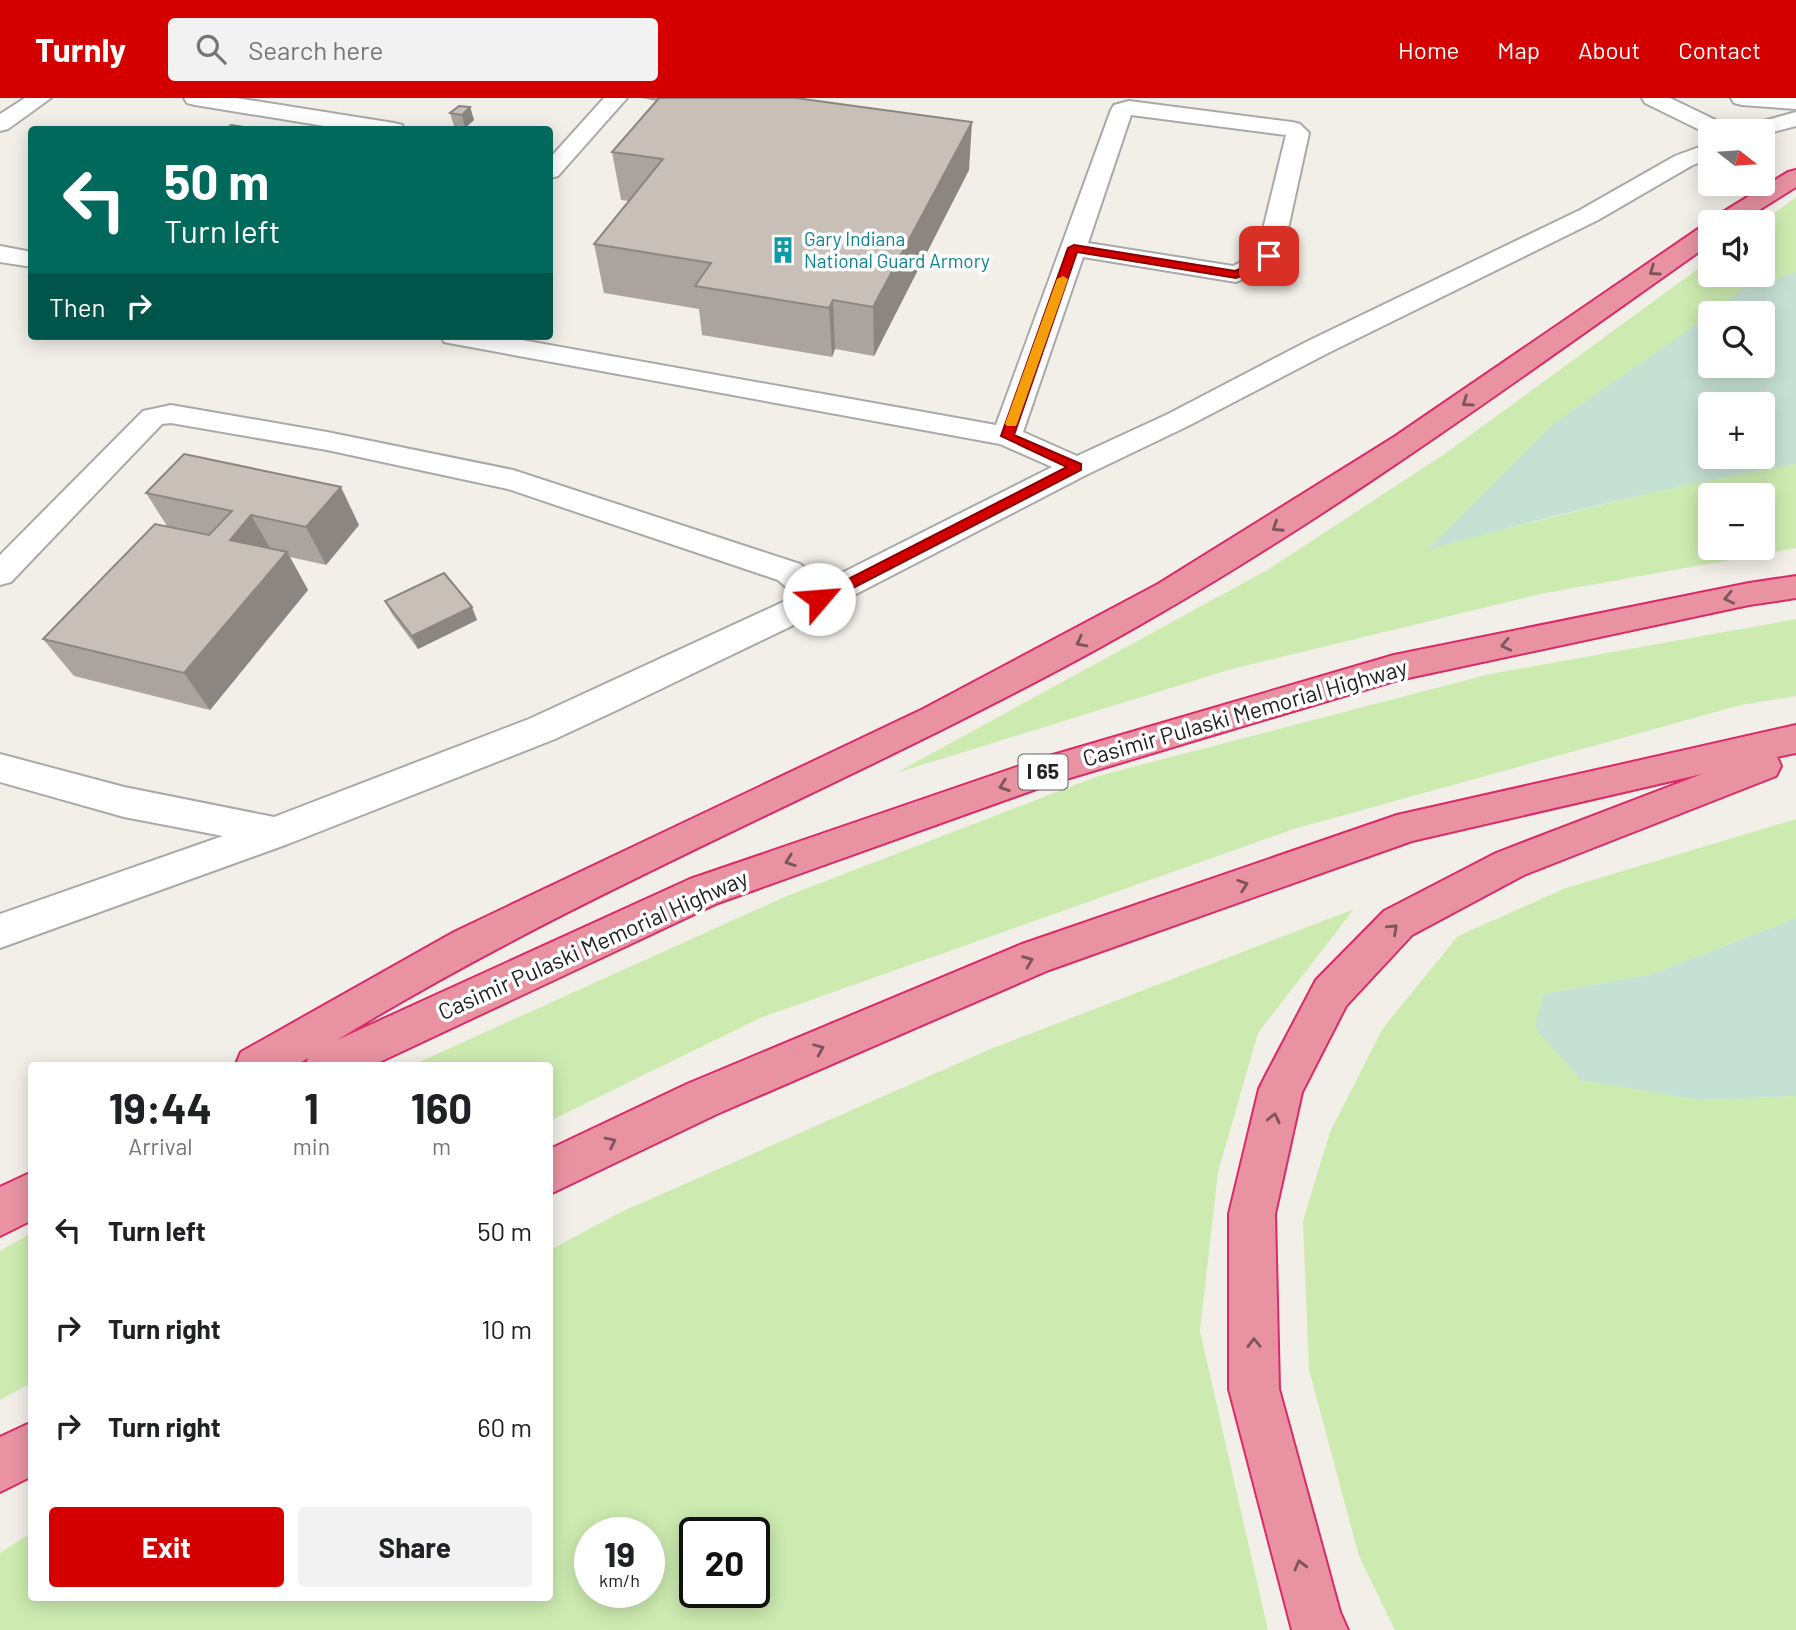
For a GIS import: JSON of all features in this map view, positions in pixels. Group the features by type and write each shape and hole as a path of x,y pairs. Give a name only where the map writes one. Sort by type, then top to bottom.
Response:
{"highway":[{"path":"1743,210 1796,177"},
{"path":"263,1062 464,946 899,737 1089,638 1229,558 1462,406 1698,240"},
{"name":"Casimir Pulaski Memorial Highway","path":"335,1062 704,891 1045,771 1394,668 1749,594 1796,587"},
{"path":"553,1171 702,1099 1036,957 1384,835 1796,739"},
{"path":"1320,1630 1314,1617 1254,1389 1252,1214 1281,1089 1331,993 1398,923 1510,864 1796,753"},
{"path":"0,1215 28,1198"},
{"path":"0,1215 28,1204"},
{"path":"0,1465 28,1449"}],"lane":[{"path":"0,124 40,98"},
{"path":"195,98 370,126"},
{"path":"554,161 616,98"},
{"path":"1653,98 1698,120"},
{"path":"1742,98 1796,102"},
{"path":"236,122 255,107"},
{"path":"1007,436 1122,110 1129,108 1292,129 1298,133 1269,256 1262,263 1236,274 1074,248"},
{"path":"1775,124 1796,118"},
{"path":"0,931 275,833 542,729 819,599 1077,467 1178,420 1331,341 1589,215 1698,155"},
{"path":"0,254 28,259"},
{"path":"476,340 1007,436 1077,467"},
{"path":"0,574 153,418 171,414 327,441 513,480 581,500 789,572 819,599"},
{"path":"0,768 124,802 275,833"}],"green space":[{"path":"1796,197 1796,272 1775,279 1775,212"},
{"path":"1698,269 1698,287 1751,287 1727,301 1698,301 1698,323 1428,548 1699,481 1796,464 1796,548 1775,552 1775,483 1698,483 1698,560 1729,560 1540,594 1232,669 896,773 1269,569 1446,453"},
{"path":"1796,272 1796,464 1775,468 1775,392 1698,392 1698,469 1770,469 1610,502 1427,550 1553,424 1698,323 1698,378 1775,378 1775,301 1727,301 1748,287 1775,287 1775,279"},
{"path":"1796,619 1796,696 1741,705 1294,829 760,1018 553,1120 553,1062 419,1062 787,896 1098,776 1490,674"},
{"path":"1796,819 1796,918 1653,974 1545,994 1700,1100 1796,1096 1796,1630 1395,1630 1359,1556 1309,1370 1303,1221 1330,1132 1383,1028 1458,936 1566,888"},
{"path":"1354,909 1258,1033 1218,1172 1200,1331 1268,1630 0,1630 0,1553 28,1535 28,1601 553,1601 553,1248 621,1212 988,1050"},
{"path":"1796,918 1796,1096 1700,1100 1581,1080 1535,1028 1544,994 1653,974"},
{"path":"28,1235 28,1385 0,1400 0,1251"}],"building":[{"name":"Gary Indiana National Guard Armory","path":"659,98 796,98 972,122 873,307 833,300 829,308 695,286 711,263 594,244 663,159 612,152"},
{"path":"459,106 470,107 462,115 450,113"},
{"path":"184,454 341,487 306,527 251,515 230,540 287,552 184,673 43,639 155,524 209,535 232,511 146,493"},
{"path":"444,573 472,607 412,636 385,601"}],"slow traffic":[{"path":"1011,424 1063,279"}],"place":[{"name":"Gary Indiana National Guard Armory","path":"783,250"}],"route":[{"path":"819,599 1077,467 1007,436 1074,248 1236,274 1262,263 1269,256"}]}
